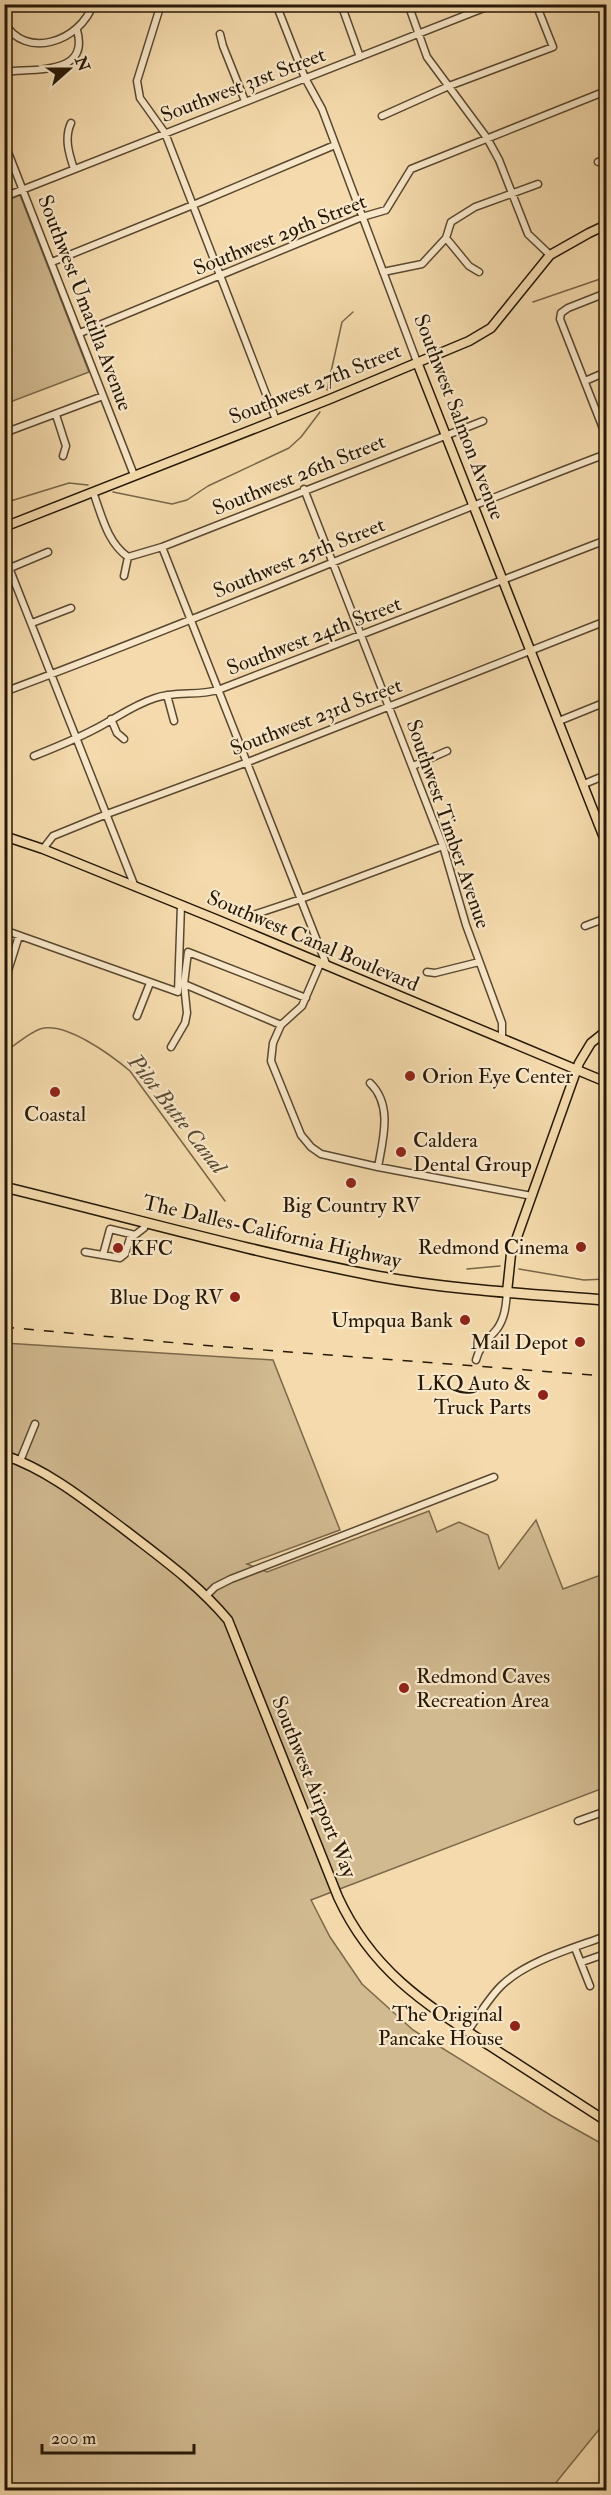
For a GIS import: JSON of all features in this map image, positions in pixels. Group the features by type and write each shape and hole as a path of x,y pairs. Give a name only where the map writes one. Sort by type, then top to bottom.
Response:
{"highway":[{"name":"The Dalles-California Highway","path":"4,1187 266,1252 378,1276 507,1292 606,1300"}],"main road":[{"name":"Southwest 27th Street","path":"4,527 469,341 491,328 550,255 589,232 606,225"},
{"name":"Southwest Salmon Avenue","path":"417,362 606,843"},
{"name":"Southwest Canal Boulevard","path":"4,836 43,849 181,905 606,1082"},
{"path":"507,1292 511,1254 576,1070 591,1043 606,1030"},
{"name":"Southwest Airport Way","path":"4,1455 46,1473 80,1496 207,1595 228,1620 330,1878 354,1928 373,1955 393,1977 422,2001 606,2121"}],"street":[{"path":"4,72 58,67 73,60 80,49 78,30 93,4"},
{"path":"161,4 137,81 140,98 165,133 276,420"},
{"name":"Southwest Salmon Avenue","path":"276,4 305,78 322,110 417,362"},
{"path":"341,4 360,57"},
{"path":"408,4 427,57 487,138 499,160 528,234 550,255"},
{"name":"Southwest 31st Street","path":"4,197 494,4"},
{"path":"382,116 450,86 553,47 536,4"},
{"path":"601,4 606,19"},
{"path":"5,23 19,39 29,43 43,44 78,30"},
{"path":"220,34 245,101"},
{"name":"Southwest 29th Street","path":"80,333 362,217 386,210 411,169 606,91"},
{"path":"71,123 67,134 68,152 74,169"},
{"name":"Southwest Umatilla Avenue","path":"4,142 135,475"},
{"path":"52,262 335,145"},
{"path":"598,162 606,159"},
{"path":"383,272 422,264 446,238 451,222 475,207 538,184"},
{"path":"446,238 469,266 479,273"},
{"path":"606,293 568,308 561,313 560,319 606,436"},
{"path":"585,381 606,372"},
{"path":"4,433 103,396"},
{"path":"56,415 66,446 63,456"},
{"name":"Southwest 26th Street","path":"128,557 162,548 304,489 483,421"},
{"name":"Southwest 25th Street","path":"4,692 191,620 474,504 606,454"},
{"name":"Southwest Timber Avenue","path":"304,489 443,846 466,925 502,1023 502,1038"},
{"path":"93,492 110,537 117,549 128,557 124,576"},
{"name":"Southwest 24th Street","path":"34,756 76,739 123,711 167,695 197,694 218,690 606,540"},
{"path":"162,548 248,762 301,899 324,966 302,1006 281,1025 273,1043 271,1061 301,1135 311,1147 321,1154 532,1196"},
{"path":"10,568 48,552"},
{"path":"4,555 136,887"},
{"path":"32,623 71,608"},
{"name":"Southwest 23rd Street","path":"43,849 53,836 107,814 248,762 606,621"},
{"path":"167,695 174,721"},
{"path":"559,721 606,702"},
{"path":"111,719 117,733 124,740"},
{"path":"413,766 447,752"},
{"path":"584,784 606,775"},
{"path":"247,917 443,846"},
{"path":"4,930 178,992 181,905"},
{"path":"585,926 606,918"},
{"path":"7,974 19,936"},
{"path":"171,1047 185,1023 187,1013 184,984 188,952 306,998"},
{"path":"427,972 429,974 445,971 479,962"},
{"path":"136,1016 150,983"},
{"path":"184,984 281,1025"},
{"path":"370,1083 377,1090 383,1104 385,1124 378,1167"},
{"path":"85,1252 122,1257 131,1235 144,1228 146,1222"},
{"path":"103,1255 110,1229 117,1229 131,1235"},
{"path":"476,1360 481,1345 500,1323 505,1310 507,1292"},
{"path":"20,1461 35,1424"},
{"path":"207,1595 215,1587 231,1579 494,1477"},
{"path":"578,1821 606,1811"},
{"path":"468,2031 502,1985 533,1965 606,1936"},
{"path":"575,1947 590,1986"},
{"path":"582,1962 602,1955"}],"shaded area":[{"path":"20,195 89,372 5,404 5,201"},
{"path":"4,1343 273,1360 340,1530 247,1564 267,1572 429,1511 437,1532 459,1522 488,1535 499,1569 536,1520 563,1589 606,1573 606,1787 311,1900 330,1937 362,1984 413,2030 552,2116 606,2146 606,2421 550,2490 5,2490"}],"waterway":[{"path":"533,302 606,277"},
{"path":"327,390 342,322 353,312"},
{"path":"113,492 172,504 187,500 208,486 289,448 301,437 320,412"},
{"path":"4,503 69,483 88,485"},
{"name":"Pilot Butte Canal","path":"4,1052 35,1031 50,1028 74,1035 100,1049 130,1071 225,1201"},
{"name":"Pilot Butte Canal","path":"467,1269 500,1266"},
{"name":"Pilot Butte Canal","path":"519,1269 584,1280 606,1279"}],"railway":[{"path":"4,1327 199,1345 606,1376"}],"place":[{"name":"Orion Eye Center","path":"410,1076"},
{"name":"Coastal","path":"55,1092"},
{"name":"Caldera Dental Group","path":"401,1152"},
{"name":"Big Country RV","path":"351,1183"},
{"name":"Redmond Cinema","path":"581,1247"},
{"name":"KFC","path":"118,1248"},
{"name":"Blue Dog RV","path":"235,1297"},
{"name":"Umpqua Bank","path":"465,1320"},
{"name":"Mail Depot","path":"580,1342"},
{"name":"LKQ Auto & Truck Parts","path":"543,1395"},
{"name":"Redmond Caves Recreation Area","path":"404,1688"},
{"name":"The Original Pancake House","path":"515,2026"}]}
